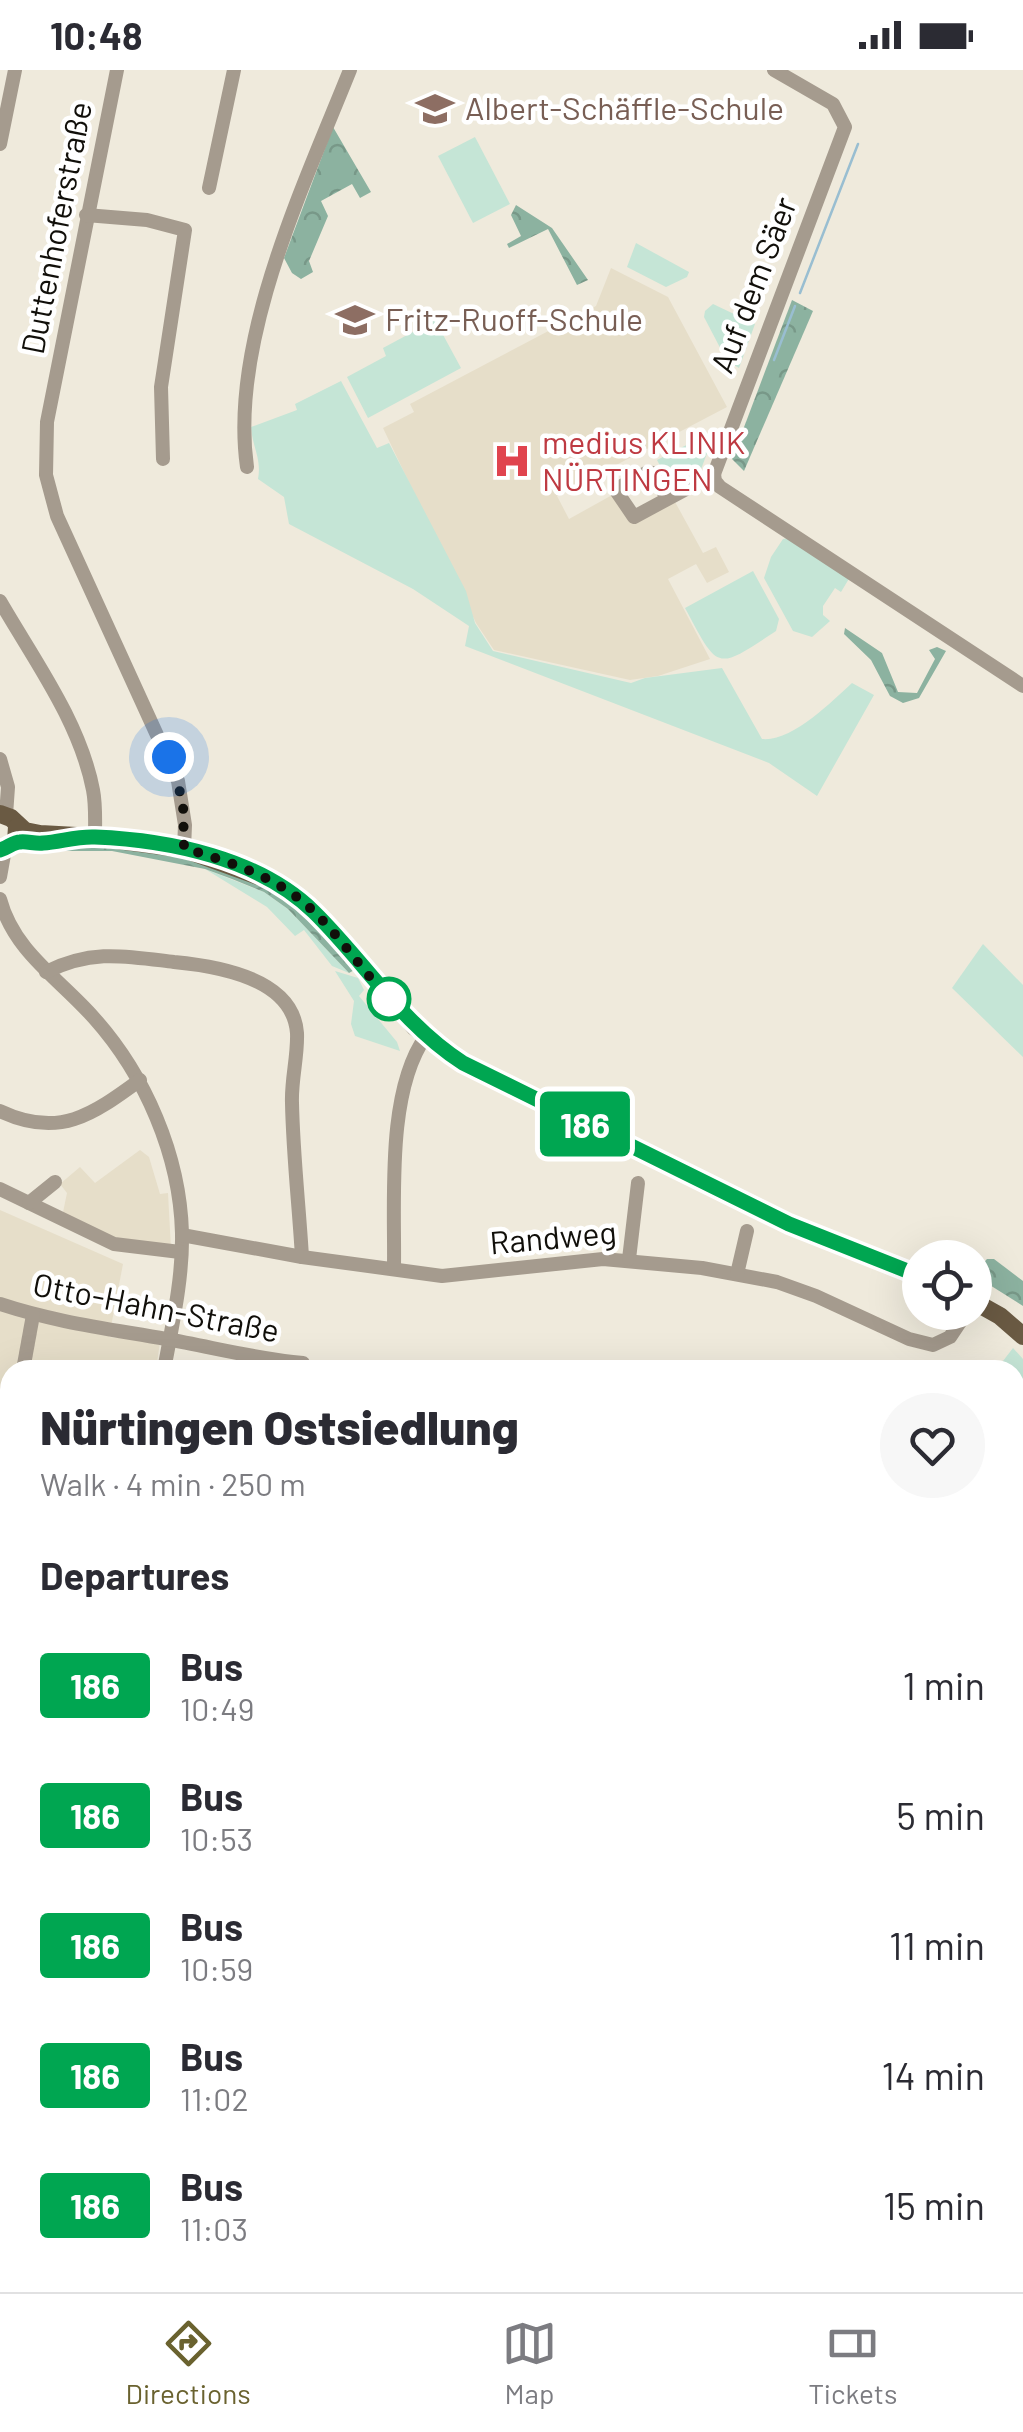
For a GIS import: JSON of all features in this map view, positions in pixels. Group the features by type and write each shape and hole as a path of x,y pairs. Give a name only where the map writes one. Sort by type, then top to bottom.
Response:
{"main road":[{"path":"7,833 95,837 184,848 258,874 295,896 327,925 379,988 426,1036 463,1063 789,1224 902,1269"},
{"path":"992,1314 1000,1316 1023,1336"}],"street":[{"path":"0,144 15,70"},
{"name":"Duttenhoferstraße","path":"117,70 47,422 46,475 57,516 169,757 183,802 184,848"},
{"path":"210,188 234,70"},
{"path":"247,467 242,434 245,393 262,314 277,259 350,70"},
{"name":"Auf dem Säer","path":"714,474 845,127 827,99 774,70"},
{"path":"86,215 146,220 185,230 161,387 163,458"},
{"path":"667,498 714,474 720,487 1023,686"},
{"path":"0,601 86,762 94,794 95,837"},
{"path":"0,759 8,787 7,833 0,877"},
{"path":"0,902 18,940 94,1017 140,1080 168,1158 182,1234 166,1360"},
{"path":"46,972 72,959 93,955 165,960 251,979 280,998 295,1022 297,1033 292,1099 302,1257"},
{"path":"394,1267 392,1163 414,1057 426,1036"},
{"path":"0,1112 32,1124 66,1122 103,1107 140,1080"},
{"path":"28,1204 55,1182"},
{"path":"629,1259 638,1183"},
{"path":"0,1189 114,1244 180,1252"},
{"path":"738,1274 747,1231"},
{"name":"Randweg","path":"182,1234 302,1257 442,1276 603,1258 629,1259 778,1282 921,1343 942,1342 952,1330"},
{"name":"Otto-Hahn-Straße","path":"0,1304 33,1315 169,1340 247,1360"},
{"path":"25,1360 33,1315"}],"shaded area":[{"name":"medius KLINIK NÜRTINGEN","path":"611,268 668,297 727,407 557,496 569,519 614,494 631,523 674,500 703,553 716,547 729,572 707,583 696,564 668,579 710,659 658,676 630,680 494,650 476,623 383,428 414,412 410,404 596,306"},
{"path":"140,1150 149,1157 160,1194 168,1193 171,1249 130,1245 62,1217 67,1193 60,1184 80,1167 95,1183"},
{"path":"0,1210 123,1264 109,1337 160,1342 157,1360 0,1360"}],"green space":[{"path":"333,127 371,192 360,198 352,184 321,201 328,216 309,261 313,272 301,279 292,273 284,258"},
{"path":"475,137 510,204 473,223 438,156"},
{"path":"516,205 552,228 588,280 577,285 548,229 509,248 507,244 521,236 511,215"},
{"path":"636,243 689,272 687,277 666,287 627,267"},
{"path":"792,300 813,311 744,471 732,459"},
{"path":"713,304 755,324 739,368 727,361 704,317"},
{"path":"435,320 461,368 368,418 347,377 386,356 383,348"},
{"path":"341,381 377,448 389,443 466,591 475,623 493,651 631,683 722,668 762,739 798,728 852,683 874,695 817,796 769,763 465,646 469,626 413,589 289,524 284,497 258,479 251,427 297,410 295,404"},
{"path":"716,430 698,477 692,471 669,483 657,460"},
{"path":"788,538 850,577 841,592 835,588 823,606 823,615 830,621 812,637 793,631 764,578 771,557 783,539"},
{"path":"753,571 779,619 776,631 741,653 720,658 705,644 685,608"},
{"path":"845,628 882,653 898,692 917,693 935,659 929,650 937,647 946,651 919,698 903,703 890,696 871,660 844,634"},
{"path":"72,844 158,850 243,873 302,906 356,969 349,973 288,909 264,892 205,869 112,851 49,851 49,847"},
{"path":"205,869 264,892 288,909 349,973 332,966 304,930 295,936 267,907"},
{"path":"983,944 1023,985 1023,1057 952,988"},
{"path":"335,971 358,978 364,990 359,996 400,1051 355,1036 351,1024 354,1001"},
{"path":"992,1259 1023,1281 1023,1306 992,1286"},
{"path":"1013,1348 1023,1359 1023,1360 1004,1360"}],"waterway":[{"path":"800,293 858,144"},
{"path":"774,360 795,306"}],"bus line":[{"name":"186","path":"0,850 16,841 34,844 95,837 184,848 258,874 311,909 401,1013 442,1050 463,1063 789,1224 902,1270"}],"place":[{"name":"Albert-Schäffle-Schule","path":"435,109"},
{"name":"Fritz-Ruoff-Schule","path":"355,320"},
{"name":"medius KLINIK NÜRTINGEN","path":"512,461"}],"route":[{"path":"169,757 183,802 184,848 258,874 295,896 327,925 389,999"}]}
